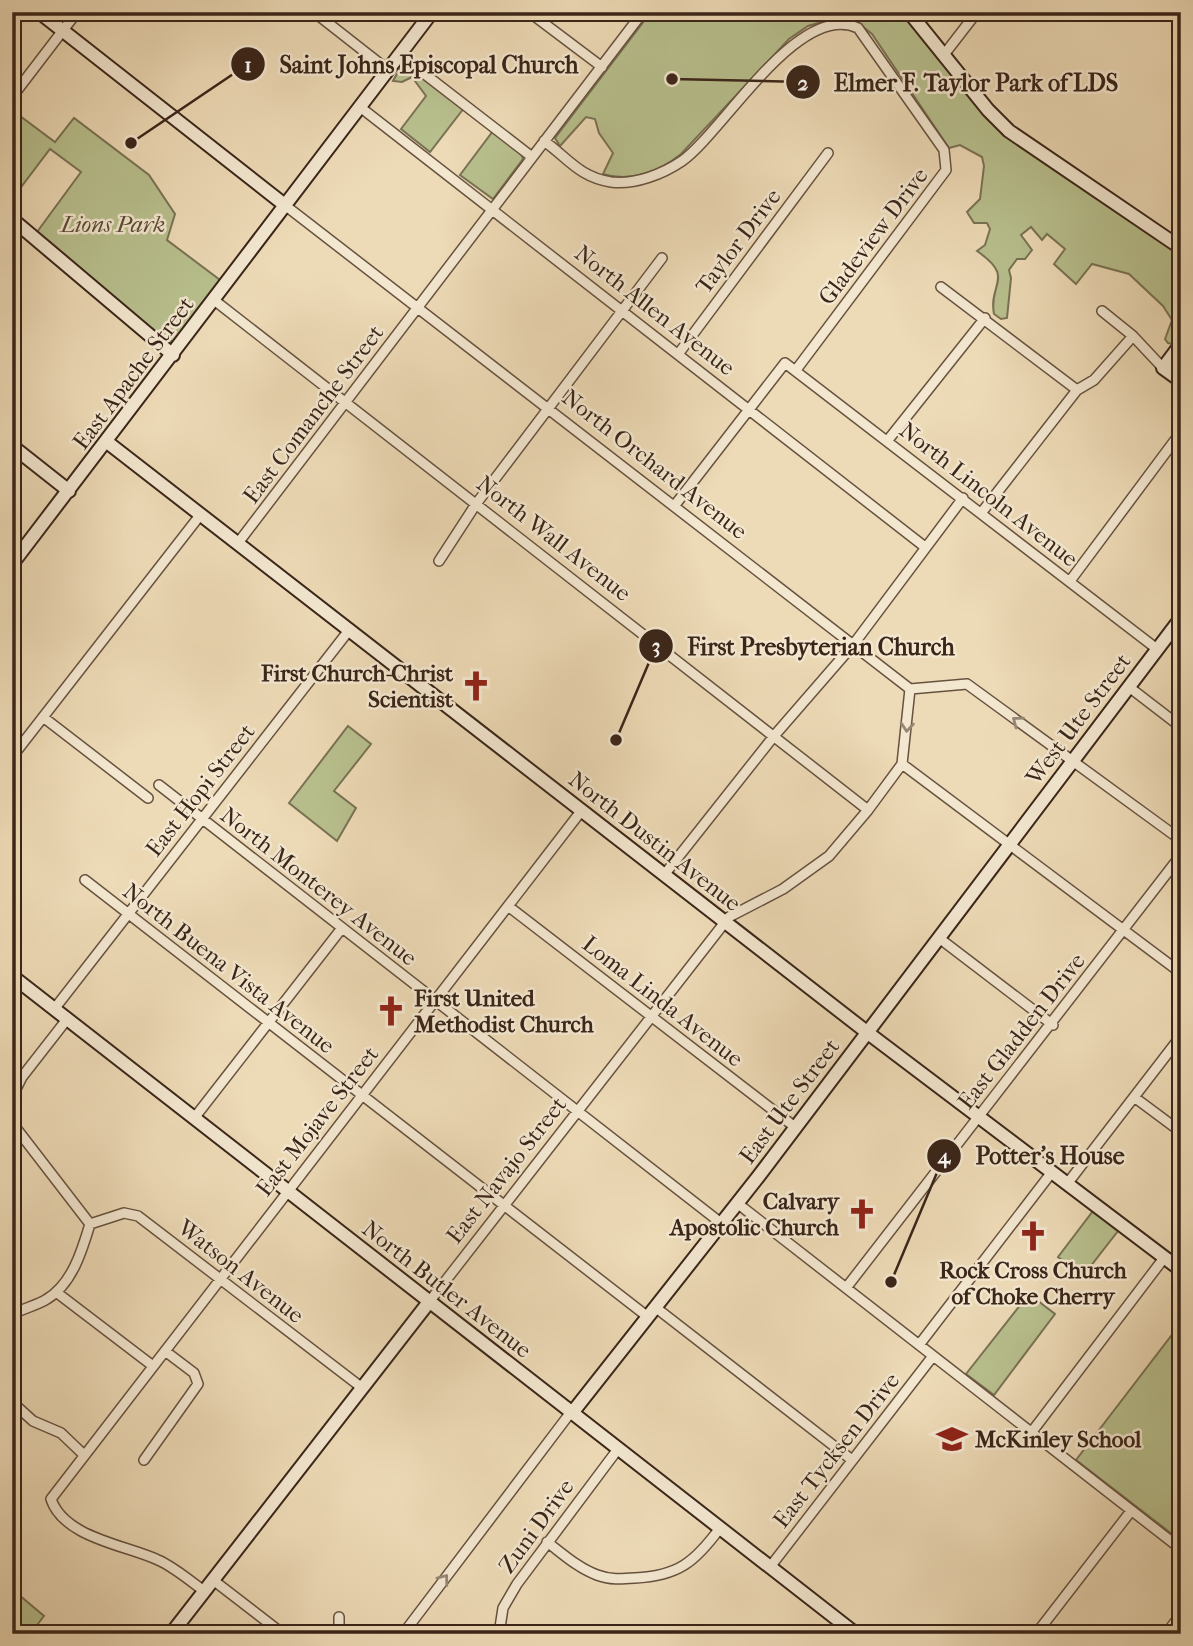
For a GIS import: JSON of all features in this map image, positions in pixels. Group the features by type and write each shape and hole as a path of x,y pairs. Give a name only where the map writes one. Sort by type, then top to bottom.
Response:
{"street":[{"name":"North Orchard Avenue","path":"39,12 910,689"},
{"path":"12,97 77,12"},
{"path":"314,12 388,70"},
{"name":"East Apache Street","path":"12,564 432,12"},
{"path":"529,12 602,67"},
{"name":"East Comanche Street","path":"239,544 643,12"},
{"path":"909,12 943,56 1009,131 1181,248"},
{"path":"943,56 977,12"},
{"name":"Gladeview Drive","path":"544,141 573,168 612,182 635,181 683,160 799,35 835,21 858,29 944,150 947,163 938,184 796,370"},
{"path":"400,55 532,157"},
{"name":"North Allen Avenue","path":"360,107 679,352 925,547"},
{"name":"Taylor Drive","path":"679,352 828,153"},
{"path":"12,219 173,355"},
{"path":"439,561 476,504 662,258"},
{"path":"941,287 1077,390"},
{"name":"North Wall Avenue","path":"214,300 868,810"},
{"path":"1102,311 1133,336 1163,368 1181,381"},
{"path":"888,440 985,318"},
{"path":"982,512 1077,390 1094,380 1133,336"},
{"path":"1163,368 1181,344"},
{"path":"675,505 781,366 785,363 796,370"},
{"name":"North Lincoln Avenue","path":"796,370 1157,649"},
{"path":"1070,581 1181,432"},
{"name":"North Dustin Avenue","path":"107,442 724,922 1181,1270"},
{"path":"12,446 69,491"},
{"path":"664,875 774,736 853,645 962,498"},
{"path":"12,757 201,514"},
{"name":"West Ute Street","path":"1009,844 1181,618"},
{"name":"East Hopi Street","path":"55,1008 350,629"},
{"path":"1181,840 967,684 910,689 902,764 1181,973"},
{"path":"1129,687 1181,727"},
{"path":"43,717 148,798"},
{"name":"East Navajo Street","path":"171,1634 724,922 731,915 783,889 829,856 902,764"},
{"name":"North Monterey Avenue","path":"159,785 721,1223"},
{"name":"East Mojave Street","path":"204,1591 162,1561 93,1537 56,1510 49,1499 582,810"},
{"name":"East Ute Street","path":"403,1634 571,1412 868,1033 1009,844"},
{"name":"East Gladden Drive","path":"846,1288 972,1124 980,1118 1053,1025 1181,855"},
{"name":"North Buena Vista Avenue","path":"85,880 504,1206 852,1460"},
{"name":"Loma Linda Avenue","path":"508,906 795,1128"},
{"path":"195,1117 342,928"},
{"path":"939,938 1053,1025"},
{"name":"North Butler Avenue","path":"12,976 856,1634"},
{"path":"12,1097 22,1077 68,1018"},
{"path":"1067,1184 1181,1036"},
{"path":"1134,1097 1181,1132"},
{"path":"12,1115 16,1128 90,1224 76,1263 56,1292 44,1301 12,1315"},
{"path":"919,1345 1052,1172"},
{"path":"737,1203 1181,1549"},
{"name":"Watson Avenue","path":"90,1224 124,1213 133,1214 361,1387"},
{"path":"1031,1433 1164,1258"},
{"path":"56,1292 153,1366"},
{"path":"144,1460 198,1384 194,1373 165,1351"},
{"name":"East Tycksen Drive","path":"770,1567 933,1356"},
{"path":"12,1402 33,1421 61,1433 84,1455"},
{"name":"Zuni Drive","path":"499,1634 503,1608 547,1542 618,1448"},
{"path":"1036,1634 1131,1511"},
{"path":"547,1542 580,1567 599,1576 615,1579 660,1577 687,1565 720,1528"},
{"path":"213,1580 283,1634"},
{"path":"1166,1634 1181,1615"},
{"path":"334,1634 339,1628 339,1617"}],"green space":[{"path":"651,12 904,12 992,122 1181,253 1181,333 1173,344 1168,343 1165,339 1172,320 1163,306 1129,274 1092,264 1076,284 1054,264 1065,249 1047,234 1042,240 1031,227 1021,235 1032,250 1025,259 1017,259 1009,270 1011,278 1007,318 1001,319 994,314 998,275 989,260 977,251 985,245 990,229 987,223 974,223 967,212 980,199 984,166 982,157 960,145 949,148 872,34 858,23 839,17 808,26 789,39 673,160 634,176 603,174 613,153 599,133 595,119 586,117 560,146 555,138"},
{"path":"403,63 464,108 430,152 401,129 426,96 412,77 402,82 393,81"},
{"name":"Lions Park","path":"12,110 55,142 74,118 149,175 175,214 167,240 220,280 174,341 166,341 37,232 81,172 50,149 12,199"},
{"path":"493,131 522,155 523,159 493,199 460,175"},
{"path":"348,726 371,744 334,791 356,808 337,841 289,803"},
{"path":"1093,1211 1118,1231 1083,1276 1058,1257"},
{"path":"1029,1294 1055,1314 994,1395 966,1374"},
{"path":"1181,1323 1181,1541 1076,1460"},
{"path":"12,1589 44,1616 30,1634 12,1634"}],"place":[{"name":"Elmer F. Taylor Park of LDS","path":"672,79"},
{"name":"Saint Johns Episcopal Church","path":"131,143"},
{"name":"First Church-Christ Scientist","path":"476,686"},
{"name":"First Presbyterian Church","path":"616,740"},
{"name":"First United Methodist Church","path":"391,1011"},
{"name":"Calvary Apostolic Church","path":"862,1214"},
{"name":"Rock Cross Church of Choke Cherry","path":"1033,1236"},
{"name":"Potter's House","path":"891,1282"},
{"name":"McKinley School","path":"952,1439"}]}
